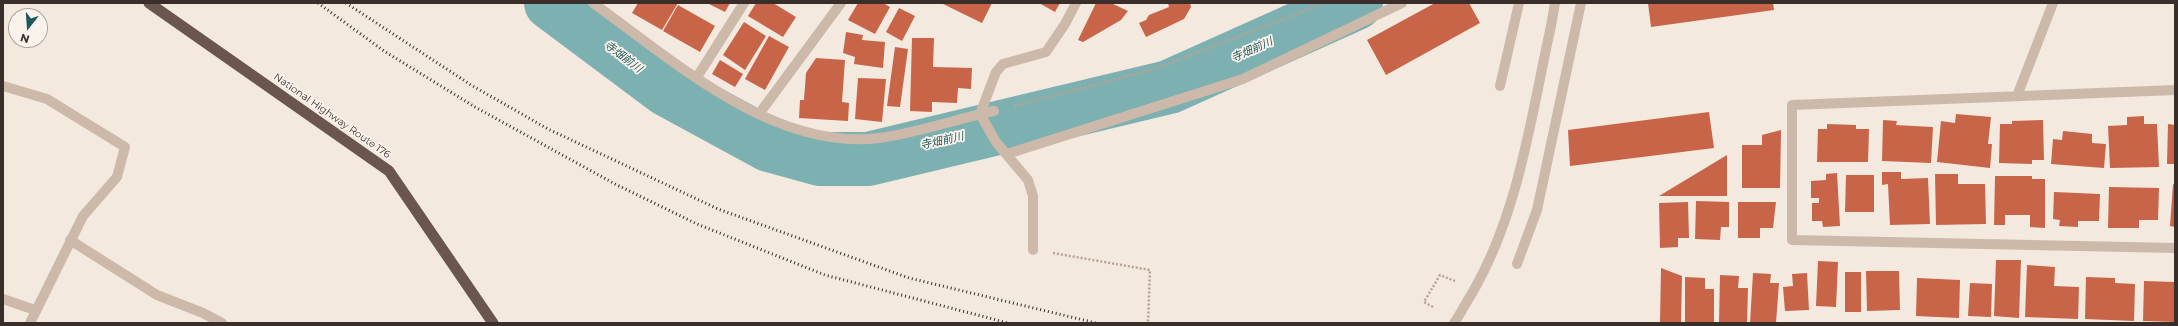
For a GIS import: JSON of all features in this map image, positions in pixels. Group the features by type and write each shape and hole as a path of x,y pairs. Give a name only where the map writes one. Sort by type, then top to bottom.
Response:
{"highway":[{"name":"National Highway Route 176","path":"149,3 389,171 493,323"}],"street":[{"path":"593,3 697,77 749,110 791,128 831,138 879,138 939,126 981,116 994,111"},
{"path":"697,77 744,3"},
{"path":"759,114 841,3"},
{"path":"1033,250 1033,196 1028,180 996,142 981,116 996,72 1003,64 1046,52 1065,24 1076,3"},
{"path":"1007,154 1243,79 1402,3"},
{"path":"1500,86 1519,3"},
{"path":"1454,323 1484,272 1504,226 1517,181 1555,3"},
{"path":"1517,264 1537,210 1581,3"},
{"path":"2017,96 2053,3"},
{"path":"3,86 47,99 125,147 117,177 83,216 35,310 30,323"},
{"path":"2175,90 1792,105 1792,240 2175,248"},
{"path":"70,240 157,295 204,313 222,323"},
{"path":"3,299 35,310"}],"path":[{"path":"994,111 1155,69 1307,10 1320,3"},
{"path":"1033,250 1150,270 1148,323"},
{"path":"1433,307 1424,302 1440,275 1458,282"}],"building":[{"path":"638,3 678,3 662,30 632,13"},
{"path":"707,3 730,3 725,12"},
{"path":"756,3 773,3 796,17 783,37 748,16"},
{"path":"858,3 883,3 890,7 875,34 848,20"},
{"path":"941,3 992,3 982,23"},
{"path":"1039,3 1060,3 1055,12"},
{"path":"1096,3 1111,3 1128,11 1121,20 1083,42 1078,40"},
{"path":"1168,3 1190,3 1191,7 1184,19 1146,37 1139,23 1146,20 1149,15 1169,7"},
{"path":"1435,3 1469,3 1480,23 1386,75 1367,40"},
{"path":"1648,3 1773,3 1774,10 1651,27"},
{"path":"678,5 715,26 700,52 663,31"},
{"path":"899,8 915,16 902,41 886,32"},
{"path":"744,22 766,36 745,70 723,55"},
{"path":"846,32 863,35 862,40 885,42 883,68 854,64 855,57 843,53"},
{"path":"769,36 789,47 765,90 745,79"},
{"path":"912,38 934,38 933,67 972,68 971,89 958,88 957,103 932,102 932,112 910,111"},
{"path":"895,47 908,49 900,107 887,106"},
{"path":"816,58 845,60 842,102 849,103 848,121 799,118 800,100 804,100 806,73"},
{"path":"720,60 743,74 735,87 712,74"},
{"path":"858,78 886,79 882,122 855,119"},
{"path":"1709,112 1714,148 1570,166 1568,130"},
{"path":"1956,114 1991,117 1988,144 1992,144 1990,168 1937,162 1941,121 1955,123"},
{"path":"2144,116 2144,124 2157,124 2159,167 2110,168 2108,126 2127,125 2127,117"},
{"path":"1883,120 1897,121 1896,125 1933,127 1931,163 1882,161"},
{"path":"2043,120 2044,160 2032,160 2032,164 1999,163 2000,124 2012,124 2012,121"},
{"path":"1827,124 1856,125 1856,129 1869,129 1868,162 1817,162 1818,129 1827,129"},
{"path":"2168,124 2175,125 2175,164 2167,164"},
{"path":"1781,130 1780,188 1742,188 1742,145 1762,145 1762,135"},
{"path":"2063,131 2092,134 2092,143 2106,144 2104,168 2051,164 2053,139 2062,140"},
{"path":"1727,155 1727,196 1659,196"},
{"path":"1882,172 1901,172 1901,179 1928,178 1930,224 1890,225 1888,184 1882,185"},
{"path":"1837,173 1840,226 1823,227 1822,221 1812,221 1812,203 1819,203 1819,198 1811,198 1811,181 1826,180 1826,174"},
{"path":"1935,174 1958,174 1958,184 1985,184 1986,224 1936,225"},
{"path":"1846,175 1874,175 1874,212 1845,212"},
{"path":"1995,176 2032,176 2032,179 2045,179 2045,228 2030,227 2030,215 2005,215 2005,225 1994,225"},
{"path":"2173,184 2175,185 2175,227 2170,226"},
{"path":"2109,187 2159,188 2158,220 2139,220 2139,228 2108,228"},
{"path":"2054,192 2100,194 2099,221 2078,221 2078,227 2059,226 2060,220 2053,219"},
{"path":"1696,201 1729,202 1729,227 1721,227 1720,240 1695,239"},
{"path":"1688,202 1689,238 1678,238 1678,247 1660,248 1659,203"},
{"path":"1738,202 1776,202 1773,228 1760,228 1760,238 1738,238"},
{"path":"1996,260 2021,260 2019,318 1994,316"},
{"path":"1818,261 1838,262 1836,307 1816,306"},
{"path":"2027,265 2055,267 2054,286 2079,287 2078,319 2025,317"},
{"path":"1661,268 1682,276 1681,323 1660,323"},
{"path":"1866,271 1899,271 1900,310 1867,311"},
{"path":"1845,272 1861,272 1861,312 1845,312"},
{"path":"1753,273 1771,274 1770,283 1779,283 1776,323 1750,323"},
{"path":"1807,273 1809,310 1785,311 1783,287 1793,286 1792,274"},
{"path":"1720,275 1739,276 1738,288 1748,288 1747,323 1719,323"},
{"path":"1685,277 1705,278 1705,289 1714,289 1714,323 1685,323"},
{"path":"2086,277 2115,278 2115,283 2135,284 2134,321 2085,319"},
{"path":"1917,278 1960,280 1959,318 1916,316"},
{"path":"2144,281 2175,282 2175,322 2143,321"},
{"path":"1970,283 1992,284 1991,317 1968,316"}],"waterway":[{"name":"寺畑前川","path":"551,3 666,89 769,145 820,159 868,159 1169,87 1356,3"}],"railway":[{"path":"318,3 384,51 475,107 615,184 697,224 825,275 1008,323"},
{"path":"346,3 471,85 548,129 718,209 909,278 1096,323"}]}
